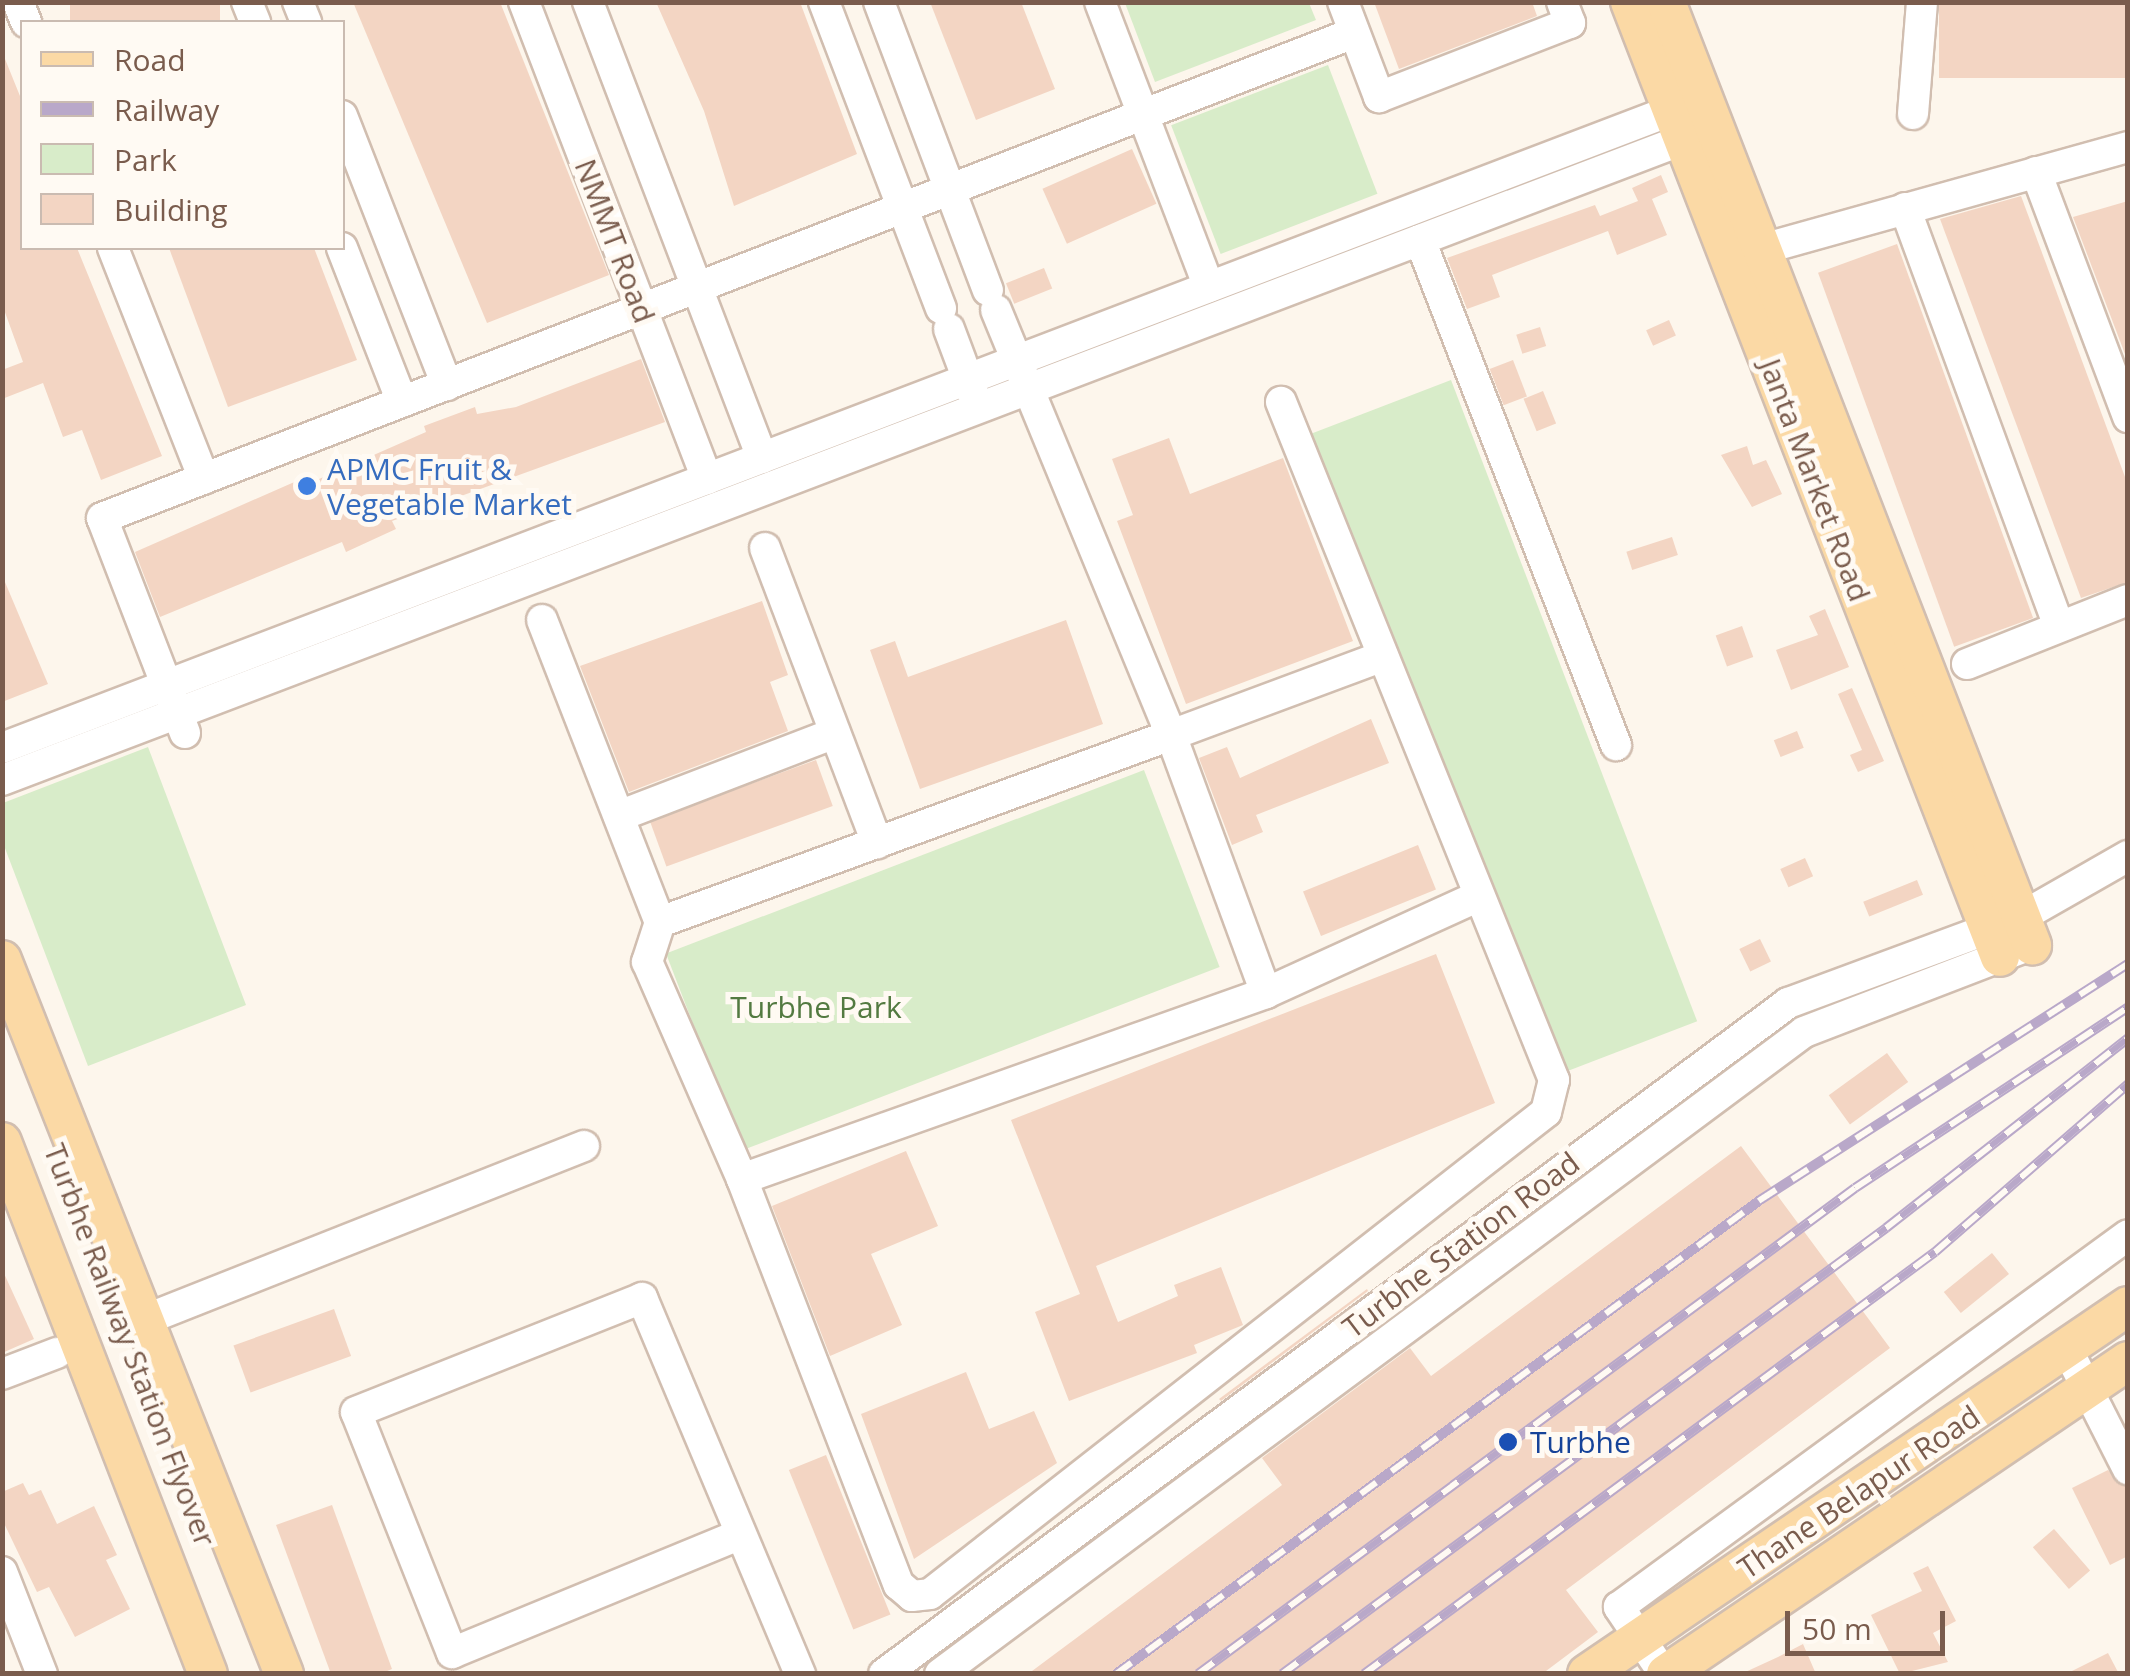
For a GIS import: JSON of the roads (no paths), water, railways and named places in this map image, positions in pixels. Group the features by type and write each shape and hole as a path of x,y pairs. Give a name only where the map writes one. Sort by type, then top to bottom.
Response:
{"main road":[{"name":"Janta Market Road","path":"1630,2 1693,119 2011,937"},
{"name":"Janta Market Road","path":"1666,2 1693,119"},
{"path":"2,960 284,1674"},
{"name":"Turbhe Railway Station Flyover","path":"2,1016 257,1674"},
{"name":"Turbhe Railway Station Flyover","path":"2,1142 208,1674"},
{"path":"2,1212 181,1674"},
{"name":"Thane Belapur Road","path":"1587,1674 2128,1306"},
{"name":"Thane Belapur Road","path":"1665,1674 2128,1361"}],"street":[{"name":"NMMT Road","path":"524,2 706,479"},
{"path":"588,2 697,288 752,472"},
{"path":"824,2 973,393"},
{"path":"880,2 1021,375 1171,735 1266,993"},
{"path":"1100,2 1209,287"},
{"path":"1343,2 1379,97 1570,23 1562,2"},
{"path":"1913,114 1922,2"},
{"path":"177,710 102,518 1354,32"},
{"path":"1021,375 1209,287 1693,119"},
{"path":"2,780 177,710 533,580 752,472 1021,375 1420,240 1693,119"},
{"path":"345,124 446,385"},
{"path":"1745,253 2128,147"},
{"path":"2036,172 2128,418"},
{"path":"1905,208 2059,627"},
{"path":"1420,240 1616,745"},
{"path":"115,250 204,479"},
{"path":"343,250 402,402"},
{"path":"542,620 660,922 647,962 742,1180 899,1585 912,1596 930,1594 1546,1112 1554,1080 1281,402"},
{"path":"2,748 177,710 522,550 706,479 752,472"},
{"path":"765,548 876,842"},
{"path":"522,550 533,580"},
{"path":"1967,664 2128,600"},
{"path":"660,922 1383,656"},
{"path":"619,816 835,734"},
{"name":"Turbhe Station Road","path":"940,1674 1804,1032 2011,937 2128,856"},
{"path":"742,1180 1266,993 1478,896"},
{"name":"Turbhe Station Road","path":"884,1674 1788,1003 2011,937"},
{"path":"1601,1142 1622,1168"},
{"path":"147,1319 584,1146"},
{"path":"1665,1674 1618,1607 2128,1235"},
{"path":"736,1536 452,1653 356,1412 642,1298 736,1536 800,1674"},
{"path":"2067,1349 2128,1469"},
{"path":"2,1374 57,1353"},
{"path":"1315,1354 1335,1380"},
{"path":"1037,1560 1057,1586"},
{"path":"3,1577 42,1674"}],"railway":[{"path":"1116,1674 1760,1200 2128,964"},
{"path":"1198,1674 1855,1188 2128,1007"},
{"path":"1282,1674 1886,1228 2128,1038"},
{"path":"1364,1674 1935,1252 2128,1084"}],"place":[{"name":"APMC Fruit & Vegetable Market","path":"307,486"},
{"name":"Turbhe","path":"1508,1442"}],"park label":[{"name":"Turbhe Park","path":"816,1007"}]}
